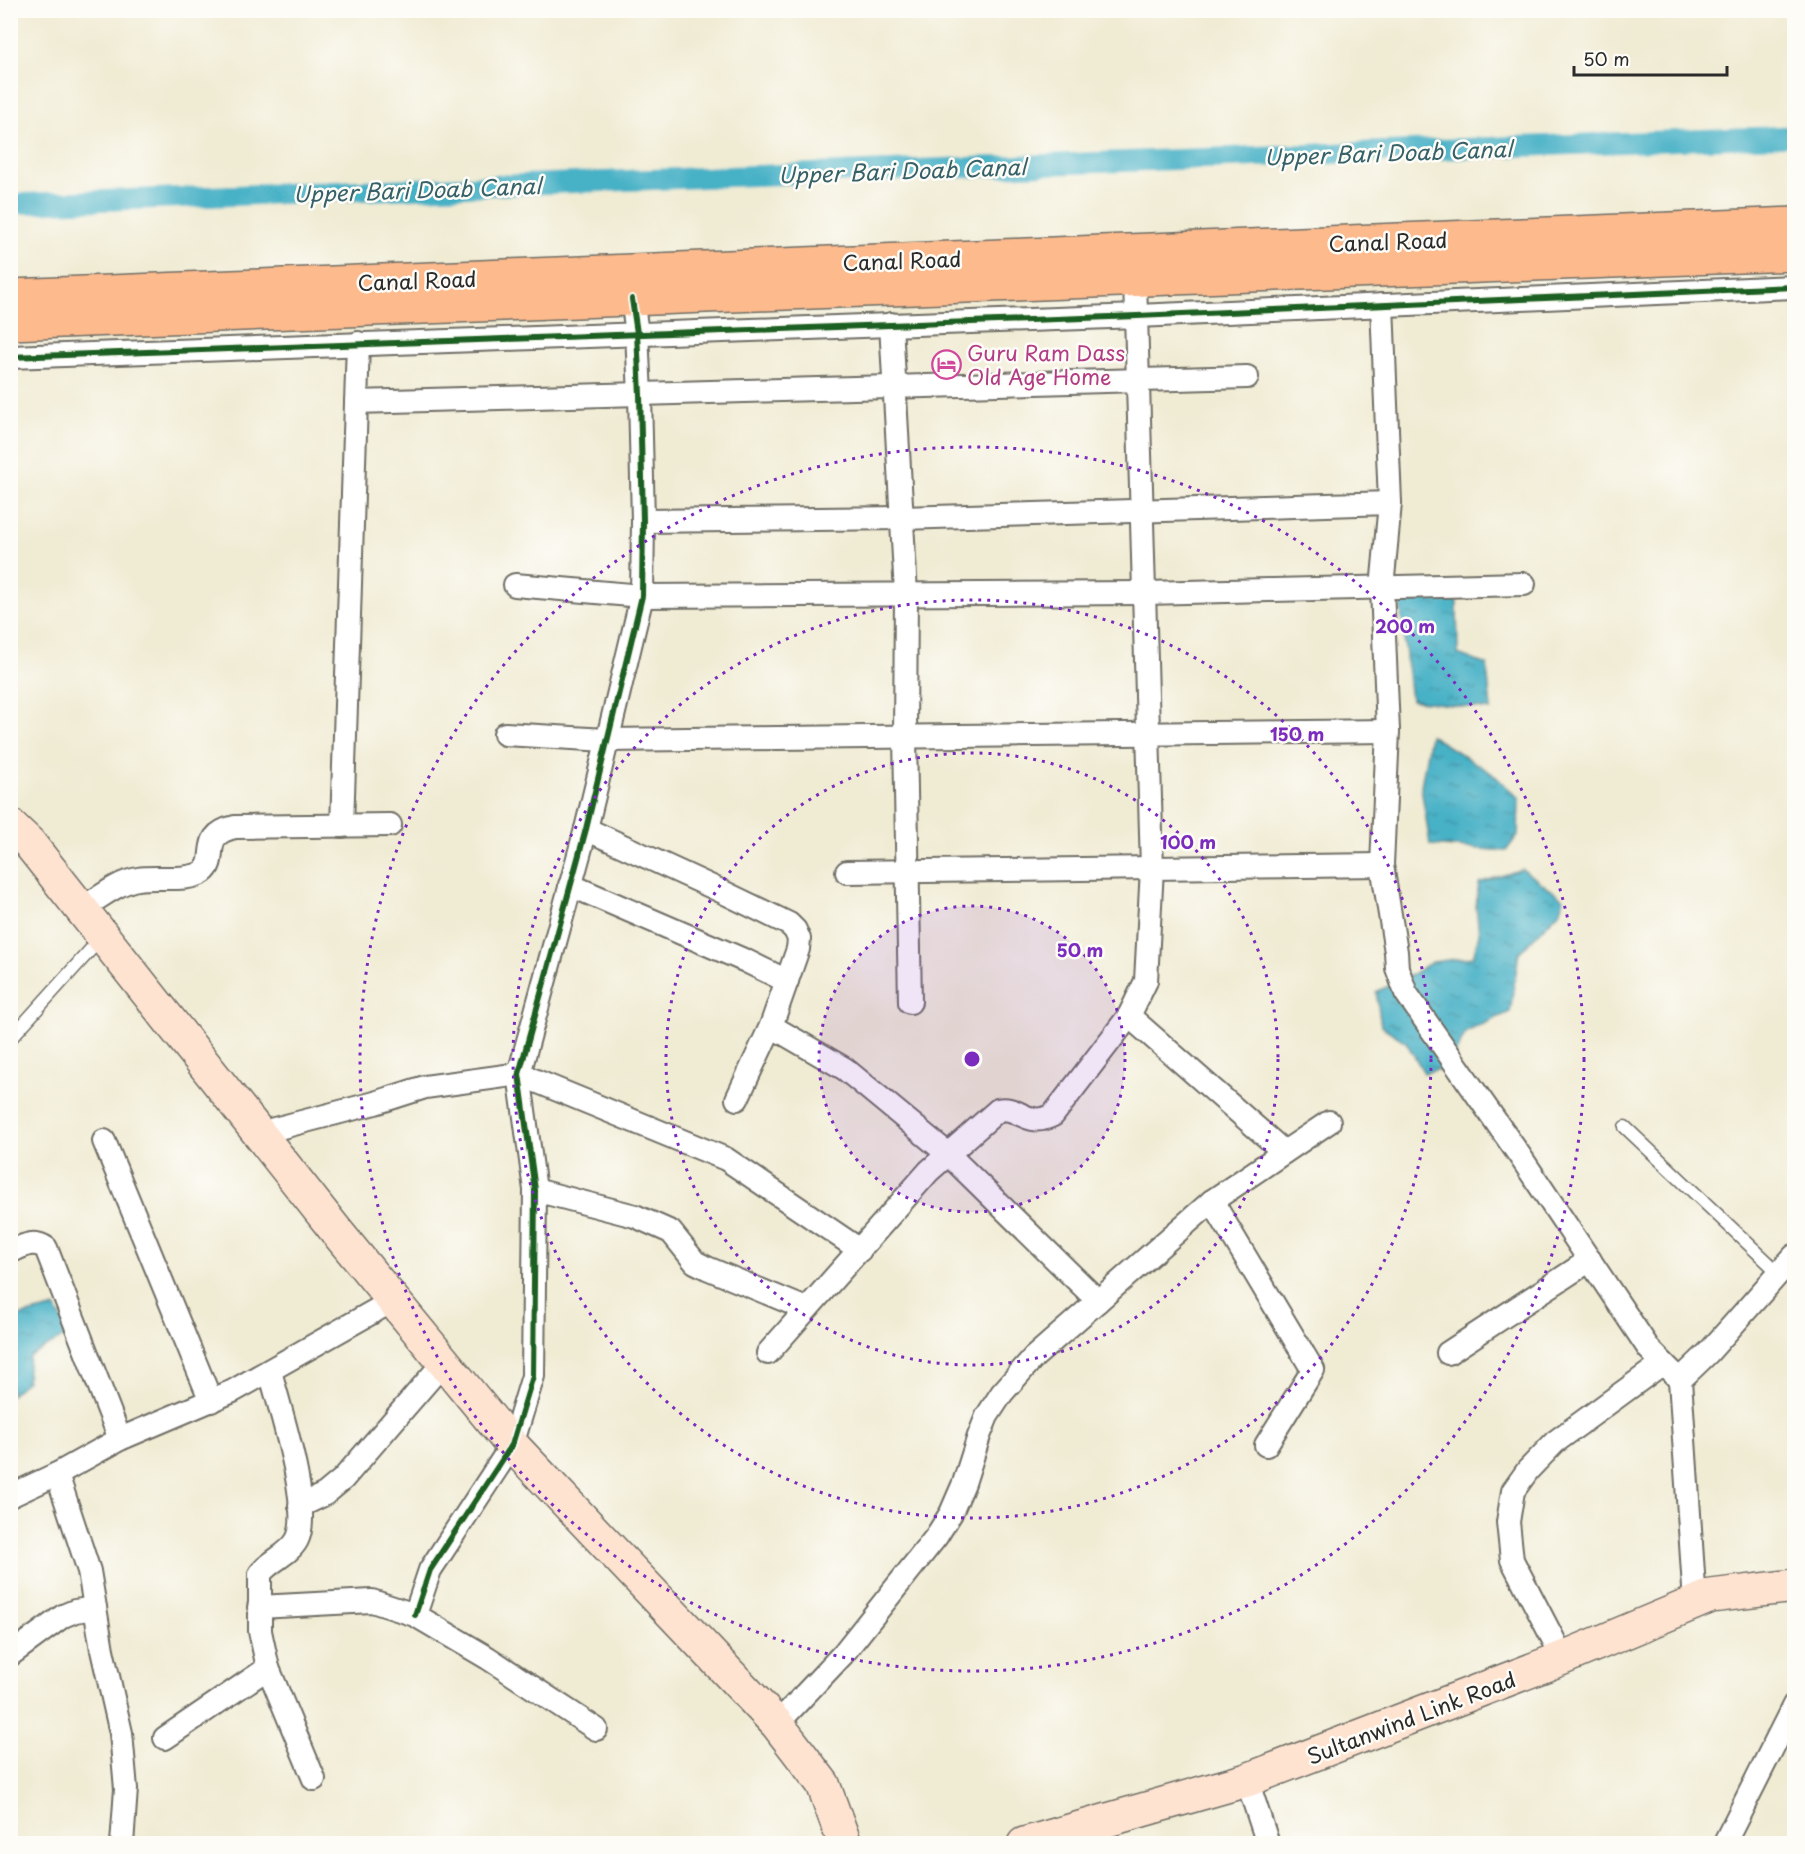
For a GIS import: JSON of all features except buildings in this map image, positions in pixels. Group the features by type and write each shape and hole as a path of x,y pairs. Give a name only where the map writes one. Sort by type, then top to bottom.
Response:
{"main road":[{"name":"Canal Road","path":"10,296 1794,224"},
{"name":"Canal Road","path":"10,323 1794,254"}],"street":[{"path":"768,1353 929,1171 998,1110 1004,1109 1037,1120 1053,1115 1129,1016 1146,981 1152,868 1135,280"},
{"path":"10,357 1137,316 1794,287"},
{"path":"415,1615 430,1570 512,1445 532,1376 535,1190 519,1074 586,829 642,596 640,395 637,333 632,299"},
{"path":"1382,305 1389,503 1382,588 1388,731 1382,865 1397,968 1406,993 1520,1156 1649,1349 1680,1380 1695,1603"},
{"path":"891,324 906,594 905,737 910,1002"},
{"path":"342,826 358,343"},
{"path":"356,402 1247,377"},
{"path":"643,521 901,518 1389,503"},
{"path":"515,585 642,596 1145,593 1524,584"},
{"path":"505,734 606,740 1388,731"},
{"path":"10,825 29,843 337,1232 512,1445 777,1724 823,1784 845,1844"},
{"path":"81,909 120,886 137,879 191,876 200,873 206,869 209,862 212,842 223,830 235,827 390,825"},
{"path":"586,829 723,892 789,924 795,930 799,939 798,950 771,1026 737,1099"},
{"path":"847,872 1382,865"},
{"path":"570,885 787,981"},
{"path":"1129,1016 1284,1152"},
{"path":"771,1026 845,1069 948,1154 1098,1301"},
{"path":"259,1133 375,1103 425,1086 519,1074 726,1159 860,1250"},
{"path":"777,1724 843,1654 936,1537 951,1513 964,1483 987,1416 1002,1393 1033,1358 1212,1201 1329,1122"},
{"path":"104,1141 211,1401"},
{"path":"535,1190 635,1216 671,1232 695,1262 806,1309"},
{"path":"1212,1201 1313,1370 1266,1445"},
{"path":"10,1252 36,1243 46,1248 120,1439"},
{"path":"1680,1380 1709,1352 1794,1256"},
{"path":"1448,1353 1590,1260"},
{"path":"10,1496 57,1474 120,1439 233,1391 394,1300"},
{"path":"300,1506 325,1494 343,1479 444,1362"},
{"path":"1563,1658 1512,1560 1508,1522 1513,1491 1527,1470 1555,1442 1663,1362"},
{"path":"270,1371 299,1482 300,1506 298,1539 291,1549 260,1574 260,1630 268,1668 314,1779"},
{"path":"57,1474 89,1571 102,1650 121,1733 126,1789 122,1844"},
{"name":"Sultanwind Link Road","path":"1042,1841 1247,1780 1563,1658 1711,1596 1794,1586"},
{"path":"259,1607 372,1601 415,1615 488,1658 596,1729"},
{"path":"10,1655 63,1616 75,1611 95,1608"},
{"path":"165,1738 268,1668"},
{"path":"1724,1844 1794,1705"},
{"path":"1247,1780 1268,1844"}],"lane":[{"path":"10,1039 103,936"},
{"path":"1625,1127 1779,1273"}],"water":[{"path":"1399,594 1440,594 1457,602 1458,654 1487,665 1491,710 1411,700"},
{"path":"1430,735 1493,774 1519,798 1518,835 1506,851 1430,845 1421,786"},
{"path":"1522,869 1564,899 1559,912 1519,953 1510,1012 1466,1032 1448,1067 1424,1073 1406,1042 1381,1026 1376,992 1432,962 1473,957 1479,934 1476,906 1479,883"},
{"path":"10,1297 19,1316 55,1307 70,1334 29,1356 27,1381 11,1395"}],"waterway":[{"name":"Upper Bari Doab Canal","path":"10,204 1794,136"}],"cycle path":[{"path":"10,357 1137,316 1794,287"},
{"path":"415,1615 430,1570 512,1445 533,1376 535,1190 519,1074 586,829 642,596 640,395 637,333 632,299"}],"place":[{"name":"Guru Ram Dass Old Age Home","path":"946,364"}]}
